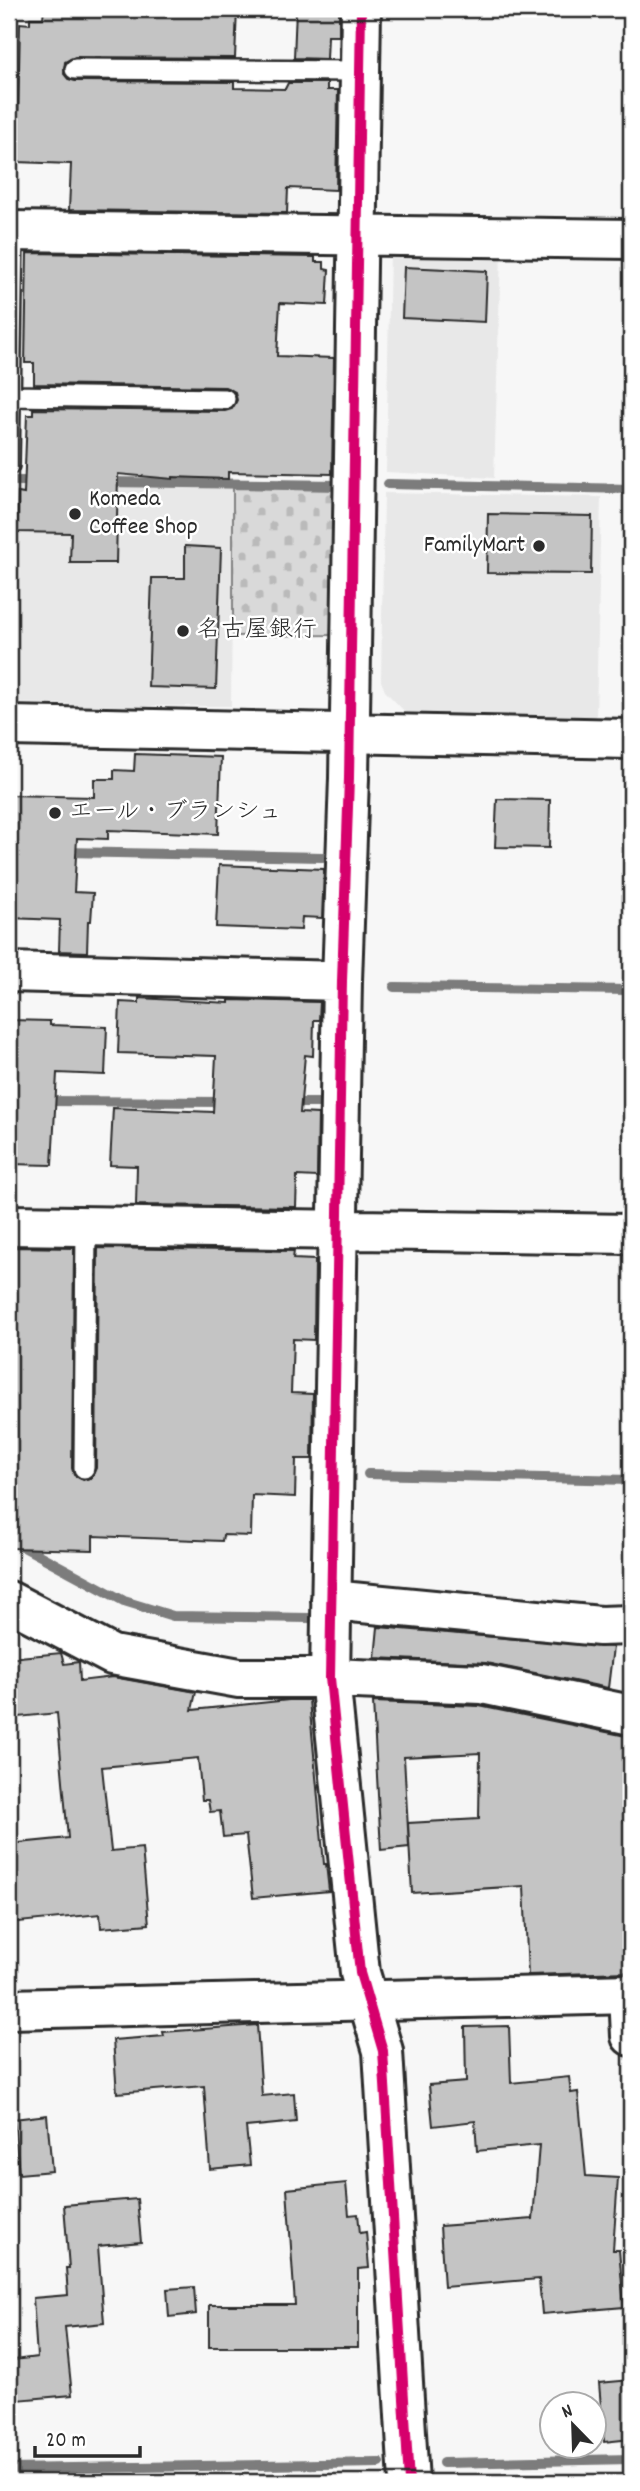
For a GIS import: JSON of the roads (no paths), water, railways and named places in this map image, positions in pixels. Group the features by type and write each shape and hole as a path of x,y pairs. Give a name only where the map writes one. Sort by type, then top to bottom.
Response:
{"street":[{"path":"361,9 359,235 330,1678 360,1973 383,2050 409,2482"},
{"path":"11,231 631,239"},
{"path":"9,726 631,739"},
{"path":"9,972 342,981"},
{"path":"9,1225 631,1234"},
{"path":"331,1600 600,1626 631,1625"},
{"path":"9,1601 112,1655 239,1678 330,1678 482,1684 631,1715"},
{"path":"9,2009 630,1994 631,2036"}],"lane":[{"path":"75,69 359,71"},
{"path":"9,465 11,231"},
{"path":"10,396 225,399"},
{"path":"84,1468 86,1227"}],"waterway":[{"path":"9,481 37,481"},
{"path":"106,482 337,485"},
{"path":"388,484 631,489"},
{"path":"64,852 323,857"},
{"path":"394,987 631,990"},
{"path":"43,1101 226,1102"},
{"path":"288,1103 324,1103"},
{"path":"368,1474 631,1480"},
{"path":"9,1539 124,1601 173,1616 310,1618"},
{"path":"443,2463 631,2459"},
{"path":"9,2469 380,2463"}],"place":[{"name":"Komeda Coffee Shop","path":"75,514"},
{"name":"FamilyMart","path":"539,546"},
{"name":"名古屋銀行","path":"183,631"},
{"name":"エール・ブランシュ","path":"55,813"}]}
